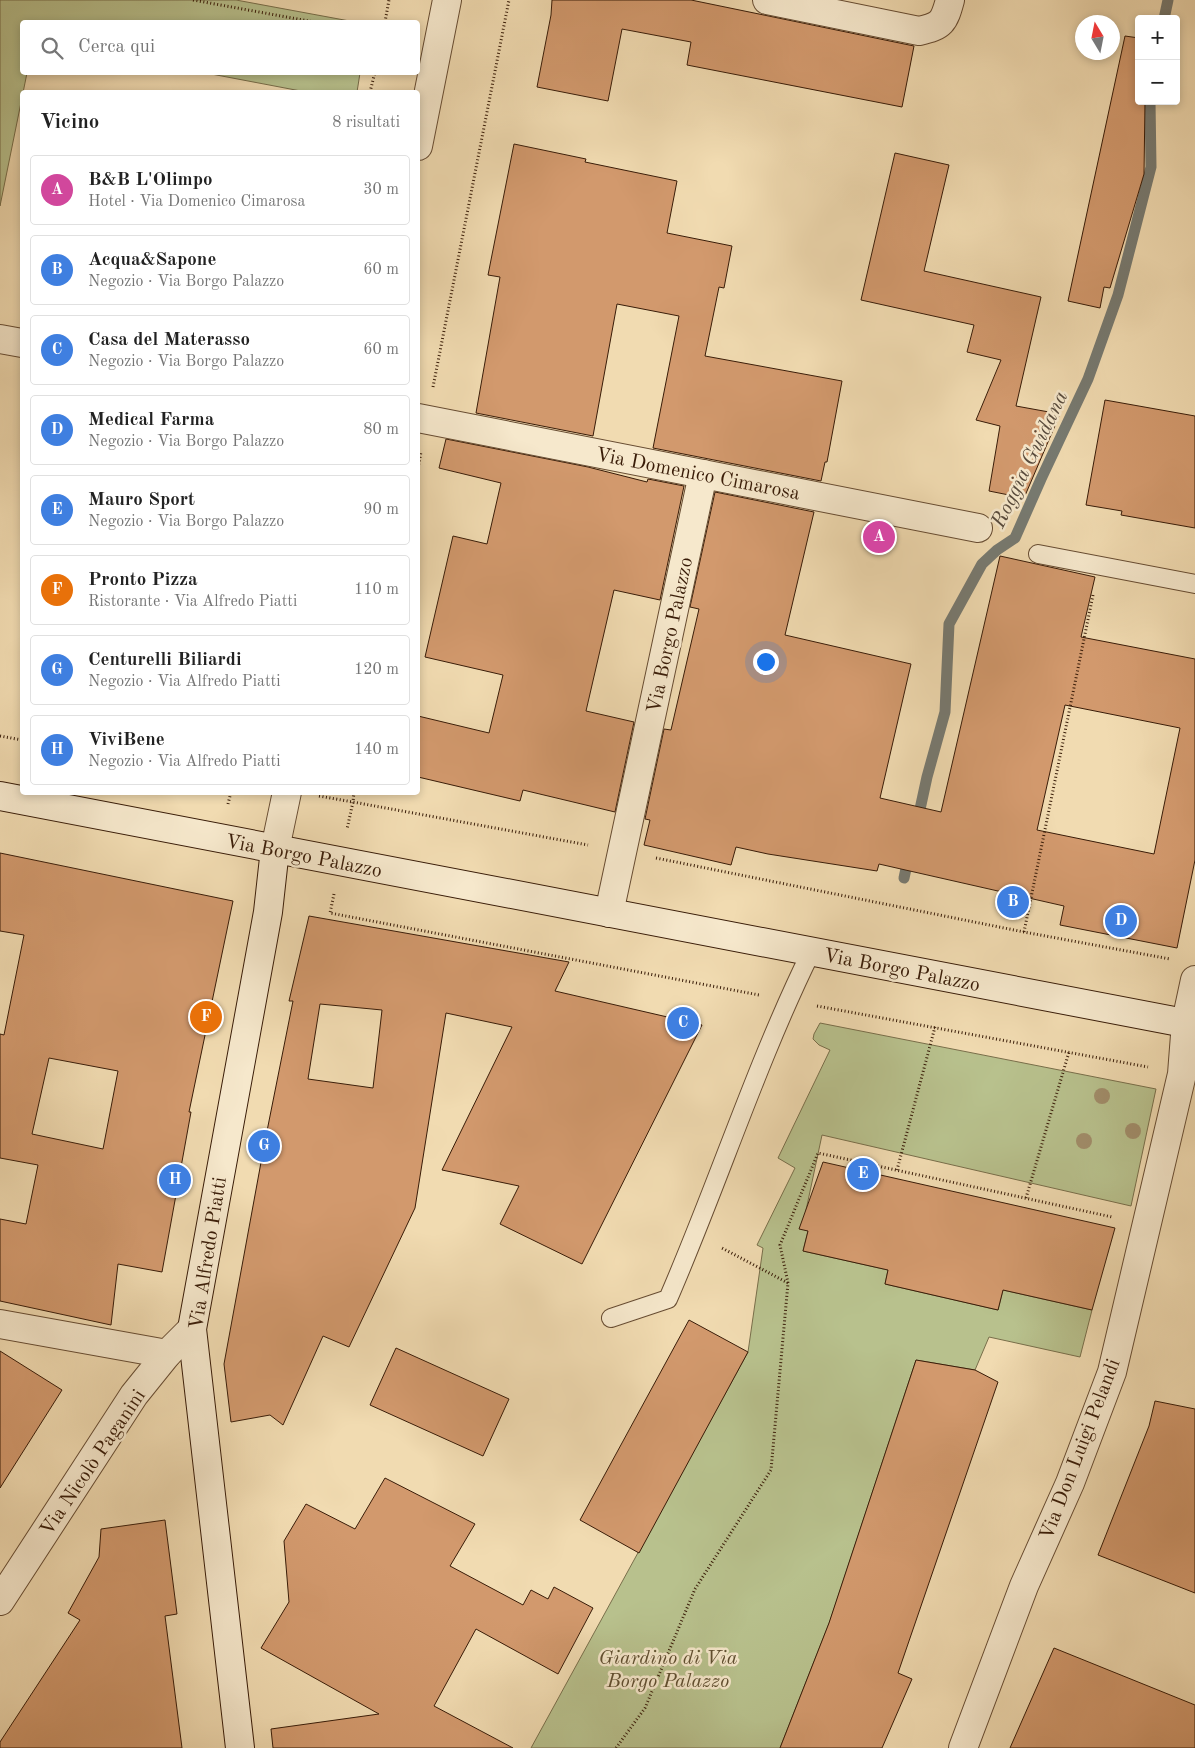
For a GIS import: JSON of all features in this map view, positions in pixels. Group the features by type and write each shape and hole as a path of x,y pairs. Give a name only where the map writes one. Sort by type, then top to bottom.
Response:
{"street":[{"path":"420,136 447,0"},
{"path":"767,0 919,31 936,28 943,20 950,0"},
{"path":"0,339 20,343"},
{"name":"Via Domenico Cimarosa","path":"422,419 978,528"},
{"name":"Via Borgo Palazzo","path":"609,912 703,474"},
{"name":"Via Alfredo Piatti","path":"240,1748 192,1329 268,912 275,850 286,795"},
{"name":"Via Borgo Palazzo","path":"0,796 1190,1024"},
{"name":"Via Don Luigi Pelandi","path":"962,1748 1024,1586 1070,1483 1112,1372 1182,1074 1195,980"},
{"path":"0,1324 166,1354"},
{"name":"Via Nicolò Paganini","path":"0,1601 134,1395 166,1354 192,1329"}],"lane":[{"path":"1038,554 1195,584"},
{"path":"611,1318 668,1299 696,1235 787,1000 811,952"}],"path":[{"path":"193,0 303,20"},
{"path":"385,20 389,0"},
{"path":"420,444 422,419 509,0"},
{"path":"370,90 373,75"},
{"path":"1024,932 1099,566"},
{"path":"0,736 20,740"},
{"path":"353,795 352,802 622,851 1024,932 1176,960"},
{"path":"897,1170 935,1027"},
{"path":"1026,1198 1069,1052"},
{"path":"616,1748 645,1708 695,1589 771,1470 788,1283 780,1245 818,1153 1147,1225"},
{"path":"696,1235 788,1283"}],"green space":[{"path":"0,0 236,0 344,20 20,20 20,75 27,75 24,90 20,90 20,107 0,206"},
{"path":"217,75 360,75 357,90 295,90"},
{"name":"Giardino di Via Borgo Palazzo","path":"820,1023 1156,1089 1131,1206 822,1135 802,1229 808,1231 803,1251 888,1270 885,1284 998,1310 1003,1290 1092,1310 1080,1357 989,1337 975,1370 916,1360 830,1621 780,1748 531,1748 748,1352 763,1248 757,1245 795,1168 778,1158 830,1050 819,1045 813,1039"}],"building":[{"path":"552,0 691,0 914,46 902,107 687,65 691,42 622,29 608,101 537,87 551,15"},
{"path":"1125,36 1135,37 1135,105 1145,105 1144,174 1110,288 1104,287 1100,308 1068,301"},
{"path":"514,144 586,159 585,162 677,181 667,233 732,246 724,288 719,287 705,356 842,381 827,462 825,462 821,481 653,448 679,316 617,304 593,436 476,413 500,277 488,275"},
{"path":"895,153 949,165 924,271 1041,297 1016,406 1060,414 1024,498 989,491 1000,426 976,420 1001,360 967,352 974,325 861,300"},
{"path":"1105,400 1195,416 1195,528 1121,515 1122,511 1086,505"},
{"path":"446,439 588,467 647,482 648,479 684,486 660,600 614,590 586,711 634,722 615,812 523,790 520,801 420,777 420,716 489,733 503,675 425,657 453,536 487,544 501,483 439,468"},
{"path":"715,492 814,512 785,635 911,664 880,798 941,812 1000,556 1095,577 1081,637 1195,659 1195,860 1177,948 1060,925 1064,906 879,864 877,871 768,854 736,847 731,865 644,845 650,820 645,819 664,729 671,730 699,609 690,607","holes":["1065,705 1180,728 1154,854 1037,830"]},
{"path":"0,853 233,901 189,1112 191,1112 162,1272 118,1264 111,1325 0,1301 0,1219 26,1224 38,1165 0,1158 0,1034 4,1035 24,935 0,931","holes":["49,1058 118,1071 103,1149 32,1134"]},
{"path":"309,916 569,962 555,991 702,1025 582,1264 500,1224 519,1186 442,1170 512,1027 446,1013 415,1208 349,1347 323,1336 283,1425 270,1415 231,1422 224,1364 293,1001 289,1001","holes":["320,1004 382,1010 373,1088 308,1079"]},
{"path":"823,1162 1115,1228 1092,1310 1003,1290 998,1310 885,1284 888,1270 803,1251 808,1231 799,1229"},
{"path":"689,1320 748,1352 639,1553 580,1520"},
{"path":"396,1348 509,1399 483,1456 370,1405"},
{"path":"0,1351 62,1390 0,1488"},
{"path":"916,1360 975,1370 998,1382 898,1673 912,1679 882,1748 780,1748 829,1623"},
{"path":"1155,1401 1195,1409 1195,1593 1098,1555 1149,1426"},
{"path":"385,1478 475,1524 450,1566 523,1605 531,1590 548,1599 554,1587 593,1608 558,1674 476,1629 434,1706 513,1748 273,1748 271,1729 379,1714 261,1648 289,1602 284,1541 306,1504 355,1529"},
{"path":"165,1520 177,1614 165,1616 182,1748 0,1748 0,1742 80,1620 68,1613 99,1557 101,1529"},
{"path":"1054,1648 1195,1705 1195,1748 1010,1748"}],"waterway":[{"name":"Roggia Guidana","path":"1165,15 1168,0"},
{"name":"Roggia Guidana","path":"917,823 927,777 945,712 949,624 982,564 997,550 1015,538 1088,379 1118,295 1151,167 1150,105"},
{"name":"Roggia Guidana","path":"904,878 909,855"}],"place":[{"name":"B&B L'Olimpo","path":"879,537"},
{"name":"Acqua&Sapone","path":"1013,902"},
{"name":"Medical Farma","path":"1121,921"},
{"name":"Pronto Pizza","path":"206,1017"},
{"name":"Casa del Materasso","path":"683,1023"},
{"name":"Centurelli Biliardi","path":"264,1146"},
{"name":"Mauro Sport","path":"863,1174"},
{"name":"ViviBene","path":"175,1180"}]}
